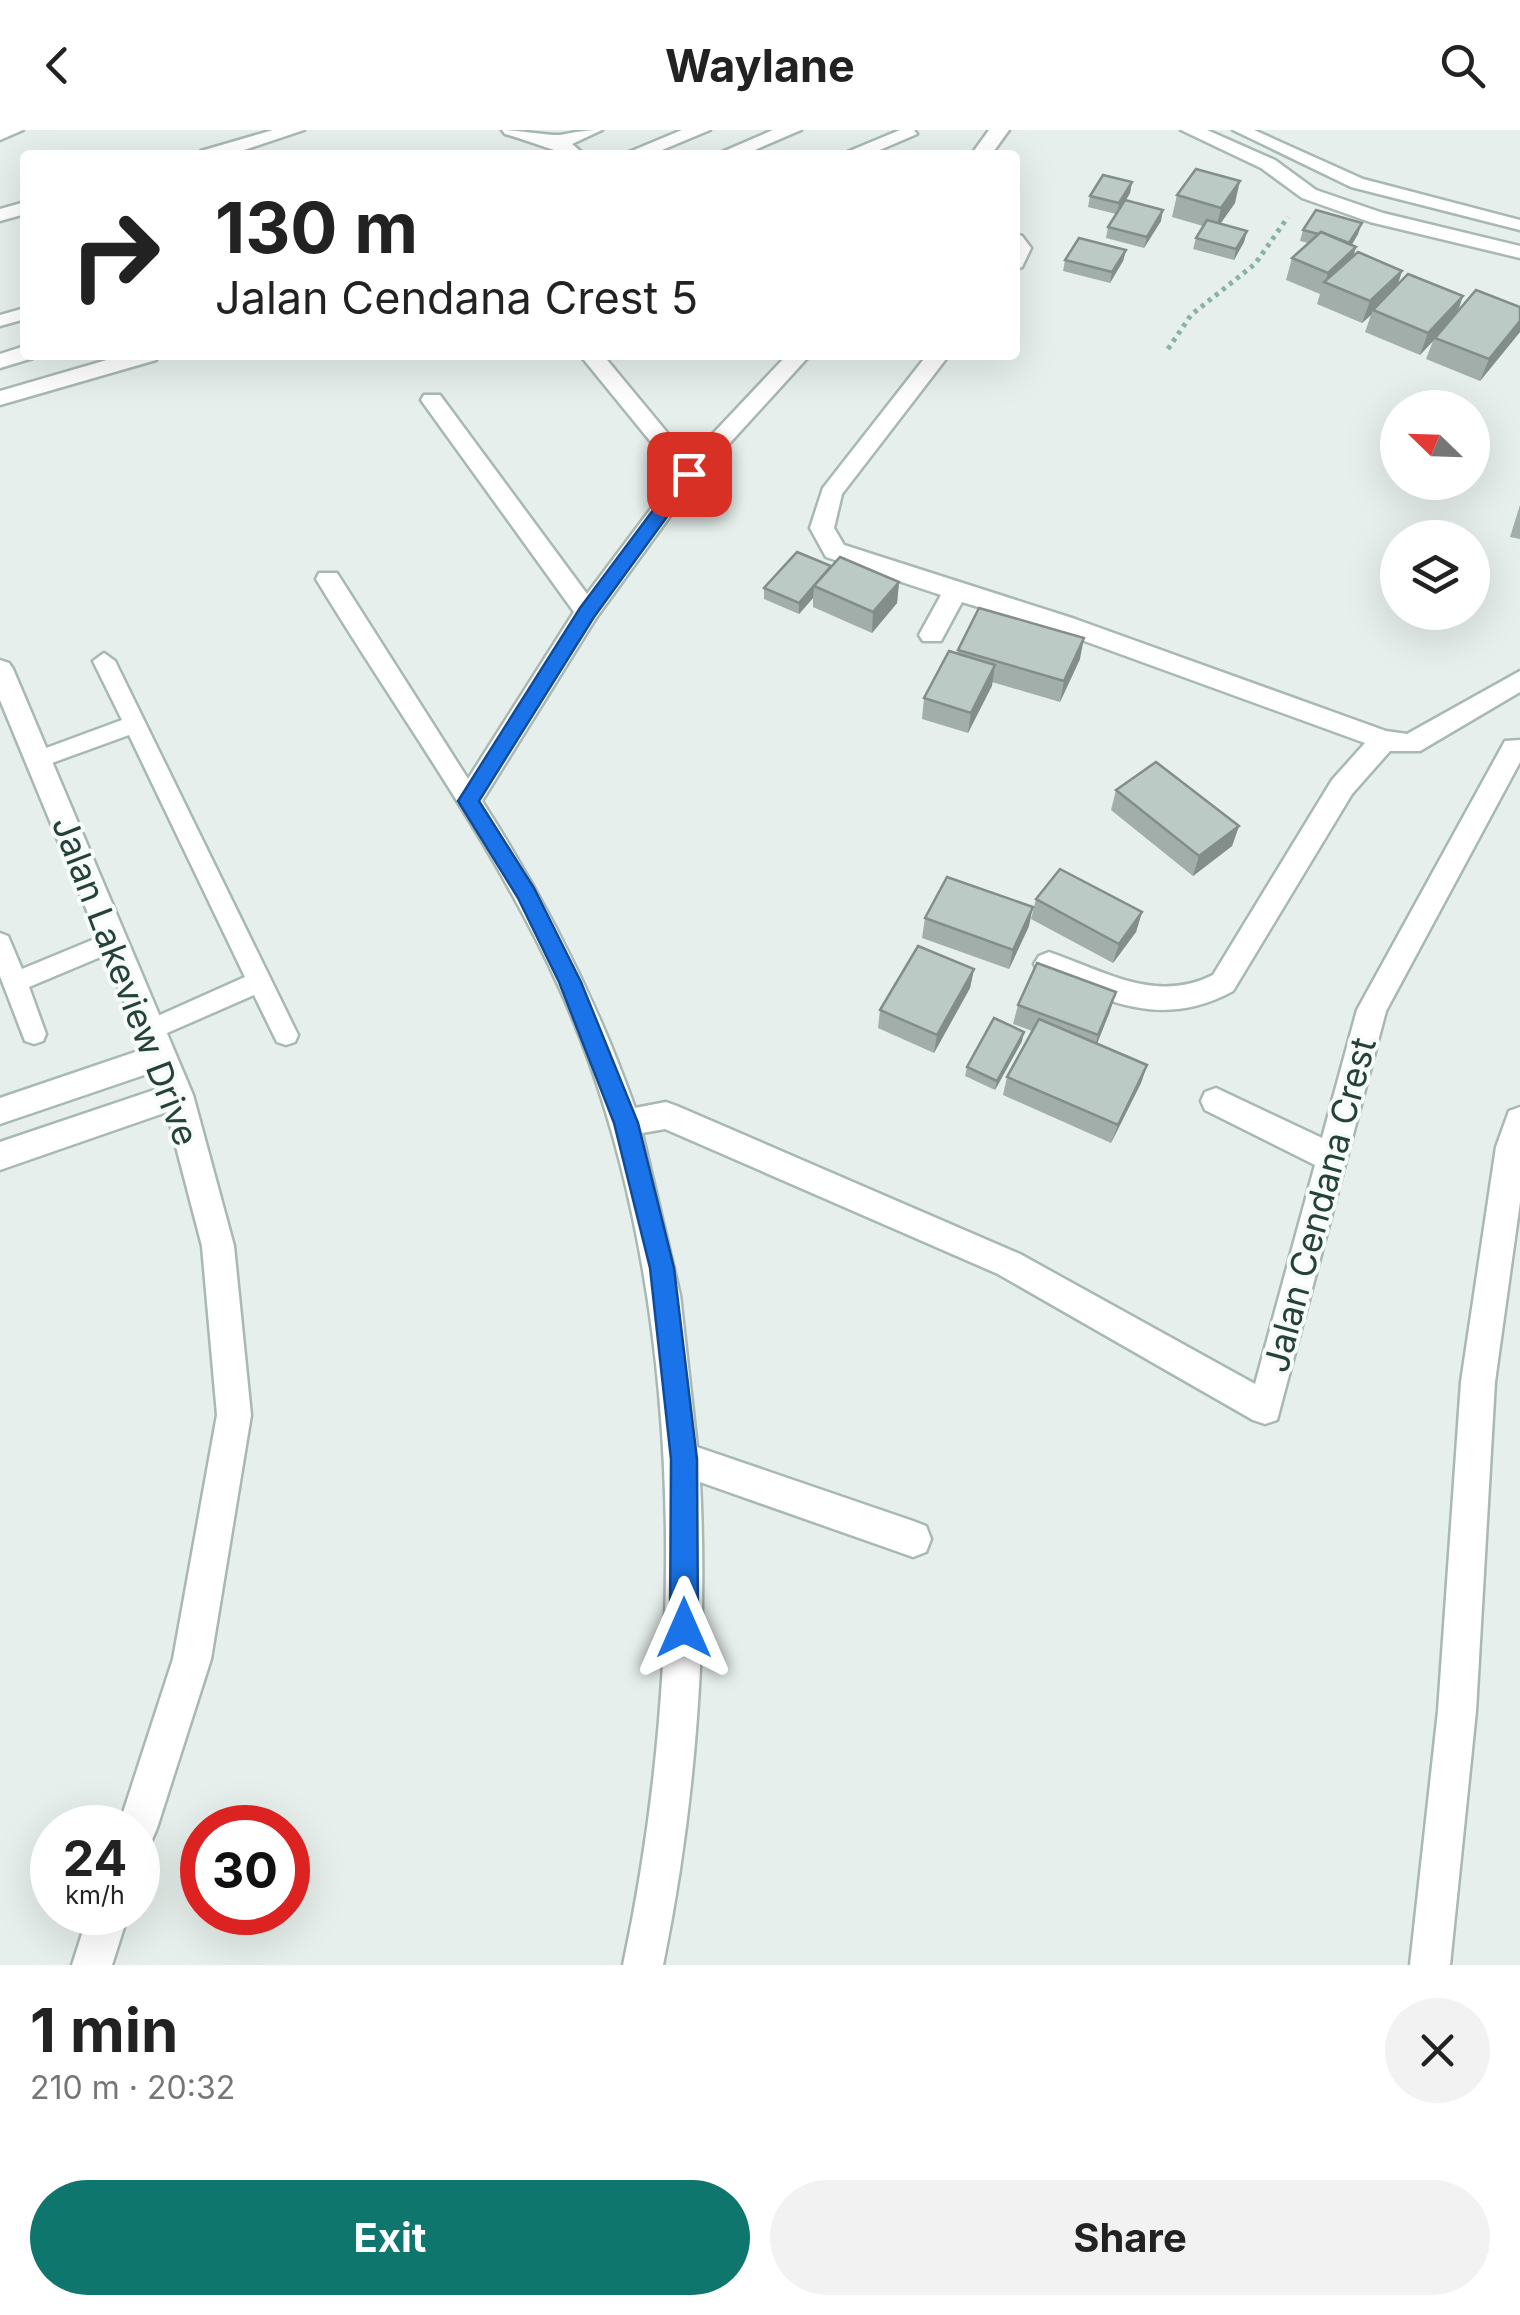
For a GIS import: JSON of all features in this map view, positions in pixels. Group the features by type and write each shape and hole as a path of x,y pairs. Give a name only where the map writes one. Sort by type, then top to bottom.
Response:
{"street":[{"path":"0,134 13,130"},
{"path":"225,150 294,130"},
{"path":"512,130 566,149 592,130"},
{"path":"646,150 700,130"},
{"path":"737,150 791,130"},
{"path":"1191,130 1268,164 1309,194 1377,218 1520,252"},
{"path":"864,150 907,134"},
{"path":"0,398 131,360"},
{"path":"595,360 689,474"},
{"path":"468,801 587,612 689,474 787,360"},
{"path":"934,360 831,493 822,528 835,551 1066,624 1384,740 1411,744 1520,680"},
{"path":"432,400 587,612"},
{"path":"328,579 527,894 584,1011 626,1123 662,1268 684,1459 684,1662 654,1916 643,1965"},
{"path":"932,635 952,590"},
{"name":"Jalan Lakeview Drive","path":"0,670 178,1095 218,1246 234,1415 192,1658 144,1805"},
{"path":"1049,964 1145,1000 1172,1001 1209,992 1223,983 1342,788 1384,740"},
{"name":"Jalan Cendana Crest","path":"626,1123 666,1115 1009,1264 1265,1408 1372,1010 1514,748"},
{"path":"0,1111 157,1043"},
{"path":"1,1150 178,1095"},
{"path":"1216,1101 1332,1158"},
{"path":"1430,1965 1457,1711 1478,1382 1512,1147 1520,1120"},
{"path":"684,1459 913,1539"},
{"path":"92,1965 102,1935"}],"lane":[{"path":"1241,130 1356,183 1520,225"},
{"path":"104,661 286,1035"},
{"path":"38,760 134,724"},
{"path":"15,982 114,941"},
{"path":"0,943 34,1034"},
{"path":"157,1043 260,981"}],"path":[{"path":"1168,349 1191,315 1255,264 1275,231 1309,194"}],"building":[{"path":"1196,169 1240,181 1221,208 1177,195"},
{"path":"1103,175 1132,182 1119,203 1090,196"},
{"path":"1125,200 1163,210 1147,237 1108,227"},
{"path":"1316,210 1362,223 1349,243 1303,230"},
{"path":"1207,220 1247,231 1236,249 1196,238"},
{"path":"1321,232 1356,247 1328,273 1292,258"},
{"path":"1079,238 1126,250 1112,272 1065,260"},
{"path":"1358,252 1402,271 1370,301 1324,282"},
{"path":"1408,274 1463,296 1428,333 1373,310"},
{"path":"1476,290 1520,307 1520,321 1489,359 1435,338"},
{"path":"797,552 831,566 799,603 764,588"},
{"path":"840,557 899,582 873,612 814,586"},
{"path":"979,608 1084,638 1064,681 958,650"},
{"path":"949,651 995,665 971,713 924,698"},
{"path":"1156,762 1239,826 1199,856 1116,790"},
{"path":"1060,869 1142,912 1119,944 1036,899"},
{"path":"947,877 1033,907 1013,950 925,918"},
{"path":"918,946 974,969 937,1035 880,1010"},
{"path":"1037,963 1116,992 1098,1035 1018,1005"},
{"path":"994,1018 1024,1032 997,1081 967,1067"},
{"path":"1039,1019 1147,1065 1118,1125 1007,1077"}],"route":[{"path":"684,1628 684,1459 662,1268 626,1123 584,1011 527,894 468,801 587,612 689,474"}]}
